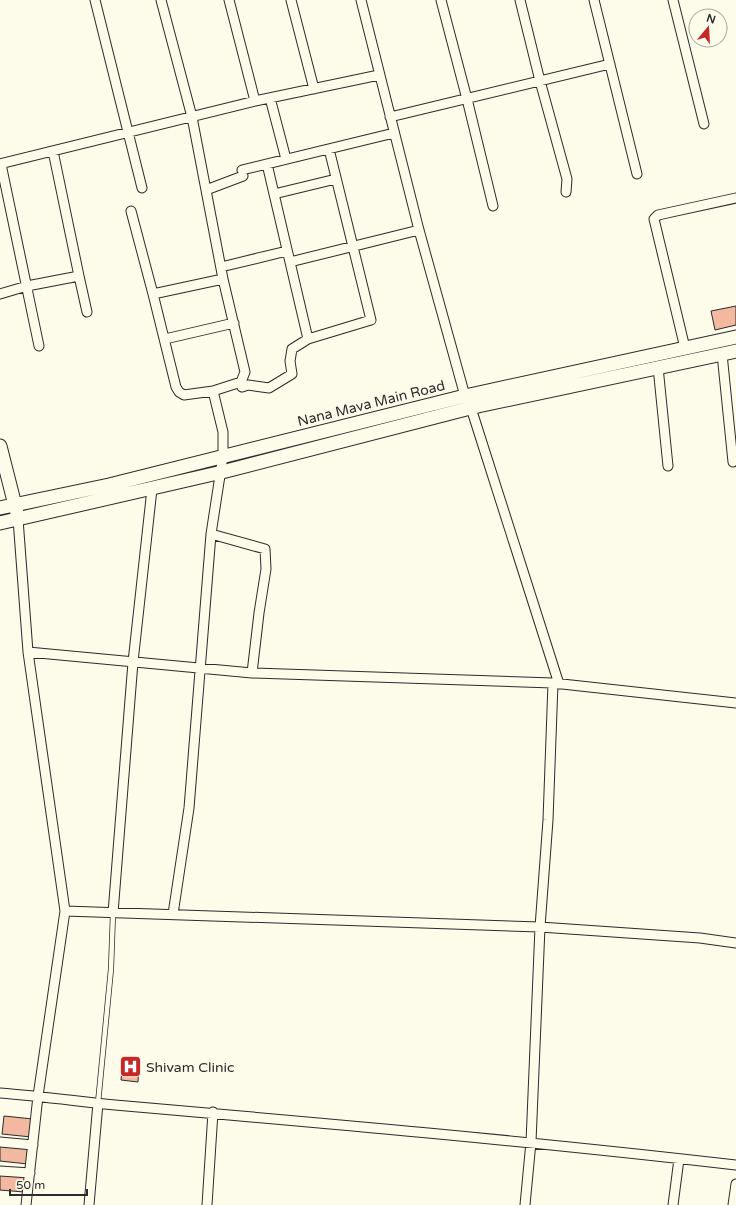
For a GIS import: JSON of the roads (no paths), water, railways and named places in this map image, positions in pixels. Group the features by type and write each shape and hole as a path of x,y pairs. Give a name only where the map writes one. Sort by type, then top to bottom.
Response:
{"street":[{"path":"96,0 142,188"},
{"path":"130,211 165,338 176,388 184,396 213,391 241,382 245,372 223,279 192,117 161,0"},
{"path":"229,0 255,101"},
{"path":"291,0 314,89"},
{"path":"361,0 419,230 465,396 471,408 556,683 540,928 531,1142 525,1205"},
{"path":"441,0 493,206"},
{"path":"520,0 540,81 567,179 566,192"},
{"path":"594,0 637,174"},
{"path":"673,0 704,124"},
{"path":"390,117 610,64"},
{"path":"40,346 0,164 255,101 380,75"},
{"path":"270,98 286,159"},
{"path":"206,190 242,173 267,164 394,133"},
{"path":"242,387 248,385 269,388 292,374 290,361 292,349 308,339 371,320 330,149"},
{"path":"53,151 87,312"},
{"path":"267,164 308,339"},
{"path":"274,194 336,179"},
{"path":"685,348 654,219 658,216 736,198"},
{"path":"290,262 419,230"},
{"path":"221,267 287,251"},
{"path":"0,294 27,286 80,276"},
{"path":"153,294 223,279"},
{"path":"165,338 234,323"},
{"name":"Nana Mava Main Road","path":"0,508 109,485 465,396 736,337"},
{"name":"Nana Mava Main Road","path":"0,523 222,472 471,408 736,351"},
{"path":"722,354 732,462"},
{"path":"658,367 668,466"},
{"path":"173,914 188,808 211,534 222,472 223,432 213,391"},
{"path":"0,446 18,519 28,652 65,911 38,1096 26,1205"},
{"path":"113,912 133,662 152,489"},
{"path":"211,534 266,549 266,569 252,673"},
{"path":"28,652 252,673 556,683 736,703"},
{"path":"65,911 540,928 700,938 736,943"},
{"path":"0,1093 531,1142 736,1165"},
{"path":"89,1205 98,1103"},
{"path":"207,1205 213,1112"},
{"path":"0,1142 33,1145"},
{"path":"673,1205 679,1158"},
{"path":"0,1171 30,1173"},
{"path":"733,1205 736,1184"}],"lane":[{"path":"98,1103 111,969 113,912"}],"place":[{"name":"Shivam Clinic","path":"130,1067"}]}
